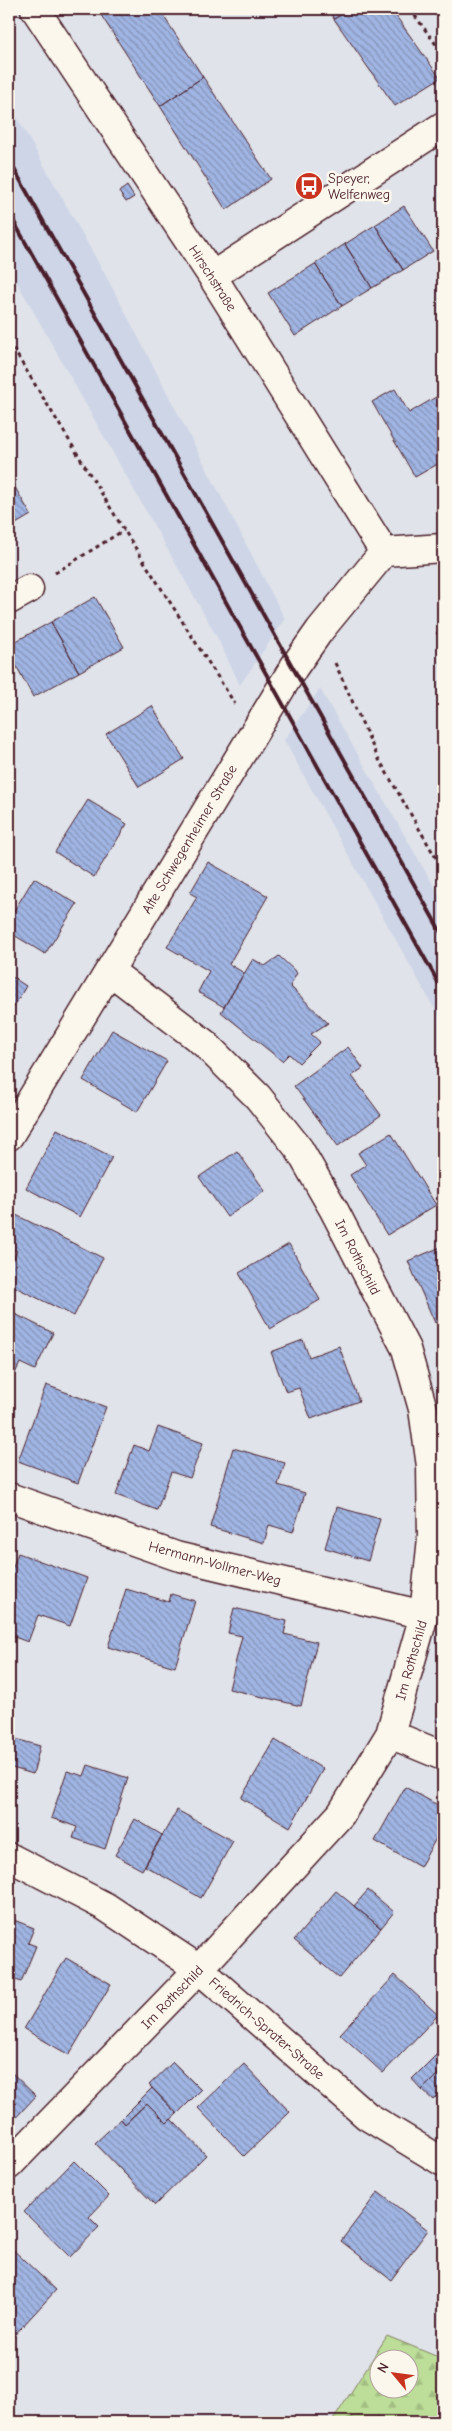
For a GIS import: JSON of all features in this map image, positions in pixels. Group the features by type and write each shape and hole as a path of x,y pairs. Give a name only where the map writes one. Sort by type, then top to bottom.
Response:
{"street":[{"name":"Hirschstraße","path":"36,9 212,276 384,552"},
{"path":"212,276 443,126"},
{"path":"384,552 443,548"},
{"name":"Alte Schwegenheimer Straße","path":"9,1136 294,666 320,630 384,552"},
{"name":"Im Rothschild","path":"9,2166 199,1969 341,1814 390,1734 424,1615 432,1538 431,1466 423,1409 406,1349 334,1210 299,1149 258,1097 204,1043 110,971"},
{"name":"Hermann-Vollmer-Weg","path":"9,1498 176,1556 424,1615"},
{"path":"390,1734 443,1756"},
{"name":"Friedrich-Sprater-Straße","path":"9,1857 106,1908 199,1969 367,2116 443,2162"}],"path":[{"path":"410,9 443,54"},
{"path":"9,342 124,530 254,733"},
{"path":"19,594 124,530"},
{"path":"320,630 377,756 443,870"}],"shaded area":[{"path":"9,103 113,289 285,619 240,685 217,637 9,268"},
{"path":"320,689 443,902 443,1024 284,740"}],"green space":[{"path":"387,2336 416,2348 379,2348"},
{"path":"420,2350 443,2359 443,2422 332,2422 370,2363 370,2398 420,2398"}],"building":[{"path":"97,9 159,9 203,77 160,106"},
{"path":"328,9 350,9 334,19"},
{"path":"350,9 391,9 440,78 395,106 334,19"},
{"path":"203,77 271,179 226,210 160,106"},
{"path":"127,186 134,197 126,202 119,192"},
{"path":"404,206 433,251 403,270 375,225"},
{"path":"375,225 403,270 372,288 345,244"},
{"path":"345,244 372,288 342,306 315,264"},
{"path":"315,264 342,306 295,336 268,293"},
{"path":"395,389 409,413 436,397 443,409 443,461 415,477 372,402"},
{"path":"9,477 31,515 9,528"},
{"path":"95,597 124,647 79,672 51,622"},
{"path":"51,622 79,672 33,697 9,652 9,645"},
{"path":"443,626 443,641 436,633"},
{"path":"152,706 184,759 139,787 106,734"},
{"path":"88,800 127,824 94,877 55,852"},
{"path":"208,862 268,896 229,964 244,973 224,1007 198,992 209,971 167,947 197,897 190,893"},
{"path":"34,878 77,904 45,954 9,932 9,919"},
{"path":"279,956 297,973 290,986 328,1023 311,1034 320,1042 299,1063 289,1054 282,1061 221,1012 253,959 265,966"},
{"path":"9,975 26,986 9,1015"},
{"path":"112,1030 167,1061 137,1112 83,1080"},
{"path":"348,1047 363,1068 352,1076 381,1115 338,1146 294,1086"},
{"path":"57,1129 112,1157 80,1217 26,1188"},
{"path":"391,1133 436,1205 387,1235 350,1175 366,1165 358,1153"},
{"path":"237,1151 265,1191 227,1217 199,1177"},
{"path":"16,1215 103,1258 74,1316 9,1284 9,1268 17,1251 9,1247 9,1229"},
{"path":"289,1244 320,1300 270,1329 239,1273"},
{"path":"443,1246 443,1319 435,1323 408,1261"},
{"path":"9,1311 53,1333 35,1370 20,1363 9,1386"},
{"path":"303,1340 309,1357 339,1346 359,1401 311,1419 299,1388 286,1392 271,1352"},
{"path":"46,1385 106,1407 78,1483 18,1461"},
{"path":"158,1427 203,1443 190,1478 171,1472 157,1510 116,1495 134,1445 149,1451"},
{"path":"233,1448 285,1463 278,1485 305,1493 293,1532 269,1525 264,1543 210,1527"},
{"path":"337,1507 380,1519 368,1561 325,1548"},
{"path":"18,1553 87,1578 70,1626 38,1615 28,1642 9,1635 9,1578"},
{"path":"126,1589 169,1602 171,1594 195,1601 175,1667 108,1647"},
{"path":"234,1608 287,1621 284,1634 317,1642 301,1706 229,1689 242,1636 228,1633"},
{"path":"443,1708 443,1723 436,1721"},
{"path":"9,1737 40,1746 33,1774 9,1767"},
{"path":"275,1740 323,1769 290,1827 241,1798"},
{"path":"88,1765 128,1778 105,1849 73,1838 77,1827 51,1818 67,1771 84,1776"},
{"path":"405,1787 443,1808 443,1826 420,1867 375,1841"},
{"path":"177,1810 233,1841 201,1898 145,1866"},
{"path":"135,1819 162,1835 142,1870 115,1855"},
{"path":"368,1890 394,1912 381,1928 354,1906"},
{"path":"336,1891 381,1928 339,1978 294,1940"},
{"path":"9,1918 34,1928 28,1943 36,1946 21,1982 9,1977"},
{"path":"66,1958 111,1984 69,2055 24,2029"},
{"path":"395,1975 438,2015 383,2073 340,2034"},
{"path":"441,2050 443,2069 422,2090 412,2079"},
{"path":"173,2062 201,2090 177,2114 149,2085"},
{"path":"244,2064 290,2112 244,2156 198,2108"},
{"path":"443,2069 443,2090 433,2100 422,2090"},
{"path":"9,2070 36,2096 9,2125"},
{"path":"152,2088 177,2114 167,2123 147,2103 125,2124 121,2119"},
{"path":"147,2103 167,2123 171,2119 206,2155 155,2205 95,2143 121,2119 125,2124"},
{"path":"74,2161 109,2196 89,2217 99,2227 70,2257 24,2212"},
{"path":"378,2192 428,2230 391,2280 341,2241"},
{"path":"9,2246 56,2290 9,2341"}],"railway":[{"path":"9,160 443,936"},
{"path":"9,213 443,991"}],"place":[{"name":"Speyer, Welfenweg","path":"309,186"}]}
